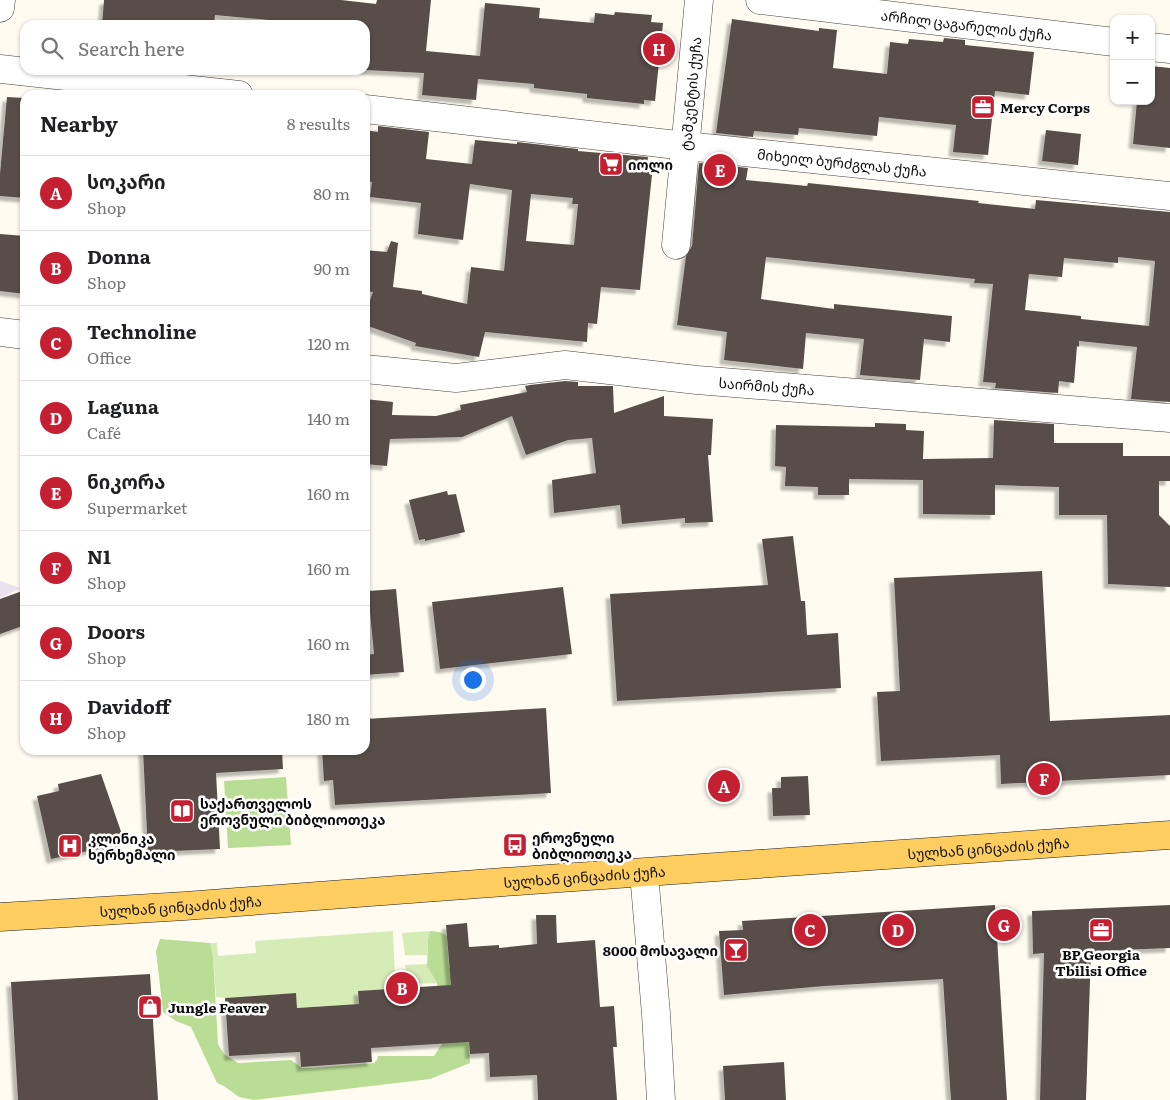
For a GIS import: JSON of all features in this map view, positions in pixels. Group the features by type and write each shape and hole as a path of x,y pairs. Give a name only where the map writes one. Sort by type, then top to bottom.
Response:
{"main road":[{"name":"სულხან ცინცაძის ქუჩა","path":"0,917 185,906 1170,835"}],"street":[{"path":"0,8 1,0"},
{"name":"ტაშკენტის ქუჩა","path":"676,245 700,0"},
{"name":"არჩილ ცაგარელის ქუჩა","path":"760,0 1110,42"},
{"path":"1155,47 1170,49"},
{"path":"0,69 20,71"},
{"path":"55,75 193,90"},
{"name":"მიხეილ ბურძგლას ქუჩა","path":"370,110 686,146 1170,196"},
{"path":"0,332 20,334"},
{"name":"საირმის ქუჩა","path":"370,369 456,378 565,365 707,381 1170,418"},
{"path":"644,873 661,1100"}],"shaded area":[{"path":"0,581 20,588 20,588 0,598"}],"green space":[{"path":"286,777 291,845 228,848 224,781"},
{"path":"393,931 395,979 393,989 358,991 359,1004 297,1008 296,993 216,997 213,956 210,943 217,943 218,956 256,953 255,941"},
{"path":"430,931 427,955 405,955 402,933"},
{"path":"430,931 440,932 447,936 449,968 464,967 470,1063 430,1079 254,1100 239,1097 217,1083 191,1027 176,1021 163,1012 156,951 160,939 210,943 213,956 218,1044 224,1054 238,1063 291,1060 302,1068 312,1068 374,1063 378,1056 434,1056 443,1042 437,983 427,966"},
{"path":"427,964 437,983 408,984 405,965"}],"building":[{"path":"104,0 341,0 376,4 377,0 431,0 426,51 480,56 485,3 540,8 539,18 594,23 595,13 614,15 615,12 652,15 651,22 663,23 655,101 644,100 644,104 587,98 587,94 534,88 534,84 478,79 476,100 422,95 424,73 370,70 370,20 269,20 215,15 214,20 102,20"},
{"path":"732,19 819,31 819,28 837,30 833,68 887,74 890,42 908,44 909,39 943,42 944,38 965,40 965,45 1034,52 1029,95 995,91 988,155 953,152 956,125 879,117 877,136 799,128 798,135 754,131 753,137 716,133"},
{"path":"1155,66 1170,68 1170,148 1133,144 1137,105 1155,105"},
{"path":"7,97 20,98 20,198 0,196 0,174"},
{"path":"378,126 429,132 426,159 472,164 475,140 517,144 517,142 578,149 578,151 648,157 647,164 653,165 640,290 601,287 597,324 588,323 587,342 485,332 479,357 415,346 416,343 370,327 370,300 373,292 370,292 370,250 387,252 391,241 398,243 393,287 422,291 422,294 467,304 471,267 504,271 512,190 470,184 463,240 418,234 421,203 370,197 372,182 370,182 370,131 378,132","holes":["531,194 573,198 572,204 578,204 574,245 526,241"]},
{"path":"1046,130 1081,134 1078,165 1042,161"},
{"path":"699,163 748,168 746,180 807,186 808,183 979,201 978,203 1035,209 1036,200 1170,212 1170,402 1131,399 1137,347 1079,341 1074,383 1059,381 1058,393 995,388 996,383 983,382 993,284 974,283 975,279 766,257 761,299 834,309 834,304 952,316 950,342 924,339 920,380 860,375 864,339 806,333 803,369 724,360 727,332 677,325 686,256 692,246","holes":["1118,257 1155,261 1149,326 1081,319 1081,316 1025,310 1029,274 1062,277 1064,258 1118,263"]},
{"path":"0,234 20,236 20,293 0,291"},
{"path":"565,381 578,382 578,386 613,386 614,413 664,396 664,416 713,419 711,455 708,455 713,522 685,523 685,518 622,524 620,505 554,513 552,480 596,473 592,438 568,440 526,455 512,416 462,437 390,439 387,466 370,464 370,400 393,402 392,415 436,416 461,410 460,405 527,392 525,386"},
{"path":"994,420 1054,424 1054,443 1123,443 1123,456 1170,456 1170,481 1159,481 1159,515 1170,526 1170,587 1108,584 1107,515 1059,515 1059,487 995,485 995,515 923,514 923,480 849,479 849,495 818,495 818,487 785,486 786,467 775,466 776,425 875,427 875,423 906,424 906,430 924,431 923,459 993,458"},
{"path":"447,491 448,495 456,494 465,532 425,541 425,539 419,540 409,500"},
{"path":"793,536 801,601 805,601 807,635 838,633 841,688 617,701 610,594 768,585 762,539"},
{"path":"1042,571 1050,721 1170,715 1170,775 1001,784 1000,755 881,761 877,692 900,691 894,578"},
{"path":"563,587 572,654 440,669 432,602"},
{"path":"396,589 404,672 370,675 370,654 374,654 370,591"},
{"path":"20,592 20,627 0,634 0,599"},
{"path":"546,708 551,793 335,805 333,780 324,781 322,755 370,755 370,719"},
{"name":"საქართველოს ეროვნული ბიბლიოთეკა","path":"143,755 282,755 283,769 216,773 220,849 148,852"},
{"path":"101,774 125,843 51,859 37,796 59,791 58,784"},
{"path":"808,776 810,815 773,816 772,788 781,788 781,777"},
{"path":"995,905 1007,1100 951,1100 943,979 824,986 724,995 719,931 743,930 742,921"},
{"path":"1170,905 1170,948 1091,951 1086,1100 1040,1100 1044,953 1033,954 1032,911"},
{"path":"536,915 556,915 557,943 595,940 600,1007 614,1006 617,1047 613,1047 617,1100 538,1100 537,1075 490,1077 489,1053 470,1054 469,1042 371,1048 372,1062 301,1067 300,1052 229,1056 225,998 296,993 297,1008 359,1004 358,991 451,985 446,925 467,923 469,947 499,945 499,948 537,944"},
{"path":"150,974 158,1100 18,1100 11,982"},
{"path":"784,1062 786,1100 725,1100 723,1066"}],"place":[{"name":"Davidoff","path":"659,49"},
{"name":"Mercy Corps","path":"983,107"},
{"name":"იოლი","path":"611,164"},
{"name":"ნიკორა","path":"720,170"},
{"name":"N1","path":"1044,779"},
{"name":"სოკარი","path":"724,786"},
{"name":"საქართველოს ეროვნული ბიბლიოთეკა","path":"182,811"},
{"name":"ეროვნული ბიბლიოთეკა","path":"515,845"},
{"name":"კლინიკა ხერხემალი","path":"70,846"},
{"name":"Doors","path":"1004,925"},
{"name":"Technoline","path":"810,930"},
{"name":"Laguna","path":"898,930"},
{"name":"BP Georgia Tbilisi Office","path":"1101,930"},
{"name":"8000 მოსავალი","path":"736,950"},
{"name":"Donna","path":"402,988"},
{"name":"Jungle Feaver","path":"150,1007"}]}
